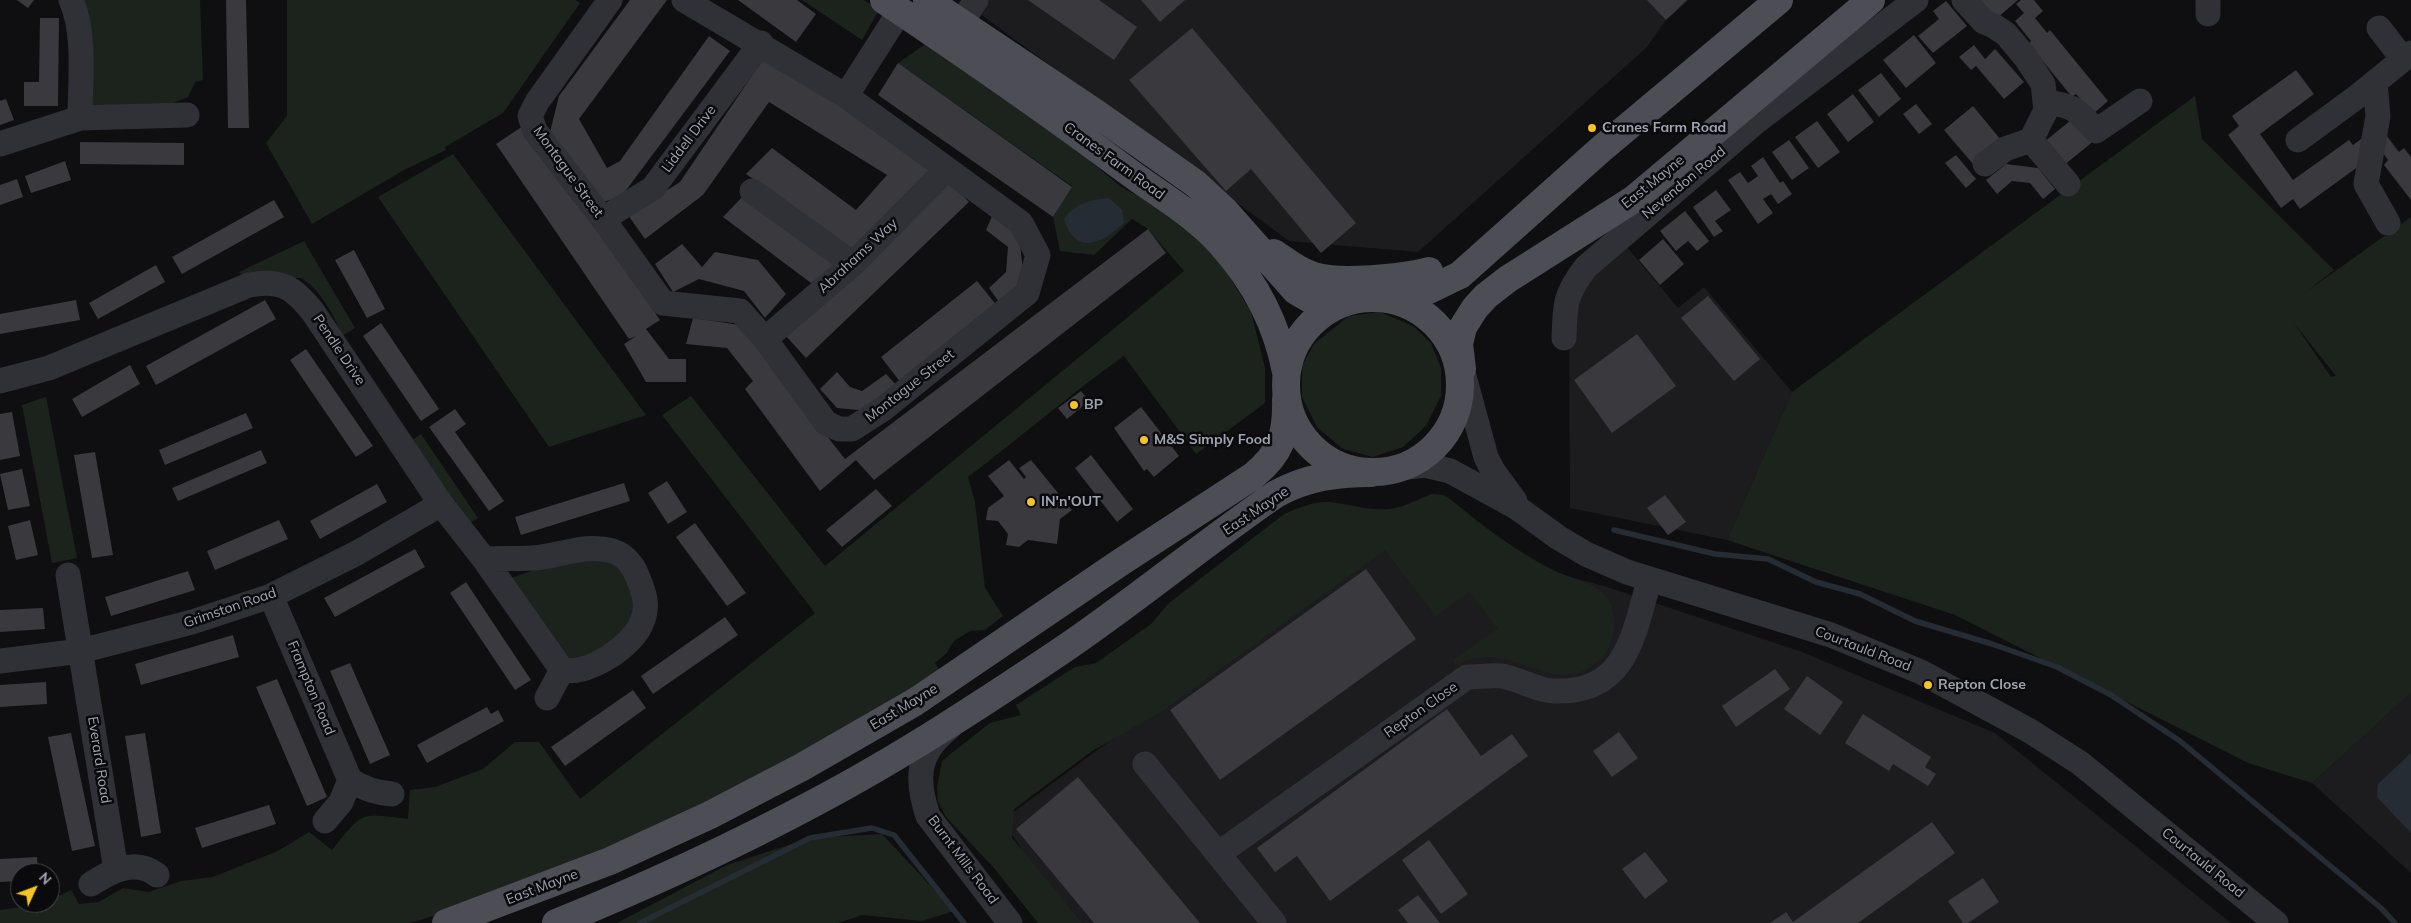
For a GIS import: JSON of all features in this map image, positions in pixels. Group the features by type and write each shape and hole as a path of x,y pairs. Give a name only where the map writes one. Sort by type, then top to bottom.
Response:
{"main road":[{"name":"Cranes Farm Road","path":"927,0 1150,150 1196,184 1225,211 1296,291 1315,302 1334,304 1346,302"},
{"path":"1377,298 1400,301 1419,310 1438,326 1453,344 1462,369 1462,386 1452,418 1432,446 1420,458 1400,468 1371,473 1354,471 1322,455 1298,431 1290,417 1286,399 1286,372 1296,343 1315,319 1346,302 1377,298 1417,293 1450,281 1469,268 1600,150 1779,0"},
{"name":"East Mayne","path":"1462,369 1460,344 1463,327 1475,308 1486,296 1508,278 1634,199 1871,0"},
{"name":"Cranes Farm Road","path":"892,5 1050,114 1209,232 1232,257 1264,306 1278,337 1286,372"},
{"path":"1225,211 1256,238 1296,268 1310,275 1326,279 1399,276 1426,272 1465,256 1512,228"},
{"name":"East Mayne","path":"446,923 610,861 710,815 802,767 915,702 1121,562 1253,476 1269,462 1280,446 1285,427 1286,399"},
{"name":"East Mayne","path":"556,923 668,876 809,806 904,752 985,701 1110,617 1276,494 1297,484 1326,476 1371,473"}],"street":[{"path":"71,0 76,10 80,30 80,118"},
{"name":"Montague Street","path":"610,0 537,102 530,116 535,131 603,219 663,303 740,311 765,339 826,423 839,430 852,429 883,408 1027,293 1038,255 1021,223 846,96 684,0"},
{"path":"961,23 976,0"},
{"name":"Nevendon Road","path":"1564,338 1565,306 1568,294 1586,267 1757,121 1916,0"},
{"path":"1964,0 1984,22 2006,34 2026,58 2043,84 2046,102 2046,110 2031,140 2005,149 1985,164"},
{"path":"846,96 892,5"},
{"path":"2298,140 2367,90 2407,56 2379,28"},
{"name":"Liddell Drive","path":"603,219 653,188 760,44"},
{"path":"2367,90 2378,116 2366,184 2388,223"},
{"path":"2046,102 2069,105 2079,111 2096,131 2140,101"},
{"path":"0,144 80,118 187,115"},
{"path":"2031,140 2068,184"},
{"name":"Abrahams Way","path":"765,339 852,264 946,170"},
{"path":"752,192 852,264"},
{"name":"Pendle Drive","path":"0,381 49,368 249,285 274,282 285,285 300,295 313,312 441,504 484,559 562,670"},
{"name":"Courtauld Road","path":"1462,369 1486,457 1493,471 1519,505 1539,523"},
{"name":"Courtauld Road","path":"1400,468 1425,465 1450,471 1498,496 1586,554 1649,581 1831,635 1922,672 2030,731 2080,763 2276,923"},
{"name":"Grimston Road","path":"0,661 81,651 192,622 271,596 358,552 441,504"},
{"path":"484,559 533,558 591,548 615,552 628,561 637,574 646,596 643,620 637,633 594,666 573,672 562,670 547,698"},
{"name":"Everard Road","path":"68,575 116,870"},
{"name":"Repton Close","path":"1218,854 1467,677 1502,676 1552,691 1585,687 1610,676 1631,644 1649,581"},
{"name":"Frampton Road","path":"271,596 350,780"},
{"name":"Burnt Mills Road","path":"985,701 945,732 931,746 923,761 919,778 928,816 1010,923"},
{"path":"1144,764 1274,923"},
{"path":"325,821 341,802 350,780 369,790 392,794"},
{"path":"91,884 116,870 131,866 142,867 157,875"}],"shaded area":[{"path":"80,0 200,0 203,80 195,82 188,97 173,103 171,108 95,108 91,103"},
{"path":"287,0 575,0 580,3 503,113 445,147 446,150 404,170 312,224 266,143 287,116"},
{"path":"802,0 864,0 879,10 862,40"},
{"path":"961,0 1689,0 1666,20 1646,48 1418,252 1289,241"},
{"path":"920,37 1043,121 1121,187 1174,215 1221,263 1251,312 1265,368 1265,403 1196,454 1124,356 1084,385 968,477 975,502 985,588 1003,616 985,630 970,631 954,641 946,654 935,663 941,673 712,802 485,900 410,923 0,923 0,910 10,909 10,913 60,913 60,895 71,890 79,904 99,902 123,888 149,892 181,881 213,877 278,851 309,832 332,850 350,828 363,818 379,816 408,819 410,790 435,787 483,769 515,742 539,742 580,799 815,613 662,415 691,396 825,566 1184,271 1148,229 1132,219 1094,255 1060,251 1053,217 1072,186 898,63 924,45"},
{"path":"2195,96 2202,139 2334,270 2306,292 2411,217 2411,693 2312,783 2248,763 1955,615 1727,540 1792,392","holes":["2294,323 2336,376 2331,377"]},
{"path":"453,154 646,415 549,447 378,197"},
{"path":"1109,198 1122,210 1124,223 1098,241 1082,242 1075,238 1069,231 1064,219 1073,209 1084,203"},
{"path":"1621,240 1678,308 1704,287 1792,392 1727,540 1570,508 1569,305"},
{"path":"304,241 355,328 342,336 326,304 314,289 301,278 244,279 239,272"},
{"path":"1380,312 1413,326 1431,343 1441,368 1441,396 1426,426 1403,447 1373,457 1343,449 1317,427 1302,397 1302,366 1314,344 1349,316"},
{"path":"46,397 77,558 52,563 22,405"},
{"path":"421,434 478,518 468,524 412,440"},
{"path":"1432,494 1443,495 1450,499 1525,555 1559,573 1593,586 1604,594 1613,613 1614,630 1610,645 1599,661 1582,672 1569,675 1554,674 1508,660 1489,657 1468,660 1456,665 1453,660 1498,629 1470,592 1436,616 1385,550 1161,712 1092,751 1014,809 1012,838 1082,923 1038,923 994,868 946,817 938,801 937,787 942,761 990,723 1021,715 1016,705 1075,667 1096,663 1151,624 1169,603 1284,514 1306,505 1324,502 1373,509 1394,508"},
{"path":"1393,531 1604,586 1802,652 1995,733 2231,923 1068,923 1003,820"},
{"path":"582,558 622,563 639,598 632,631 583,659 563,659 509,579 548,565"},
{"path":"2411,693 2411,873 2312,783"},
{"path":"2411,753 2411,833 2377,797 2378,784"},
{"path":"882,834 954,911 922,921 862,915 838,923 617,923 727,865 810,838"}],"building":[{"path":"17,0 34,0 28,8"},
{"path":"226,0 246,0 249,128 228,128"},
{"path":"630,0 667,0 579,119 607,168 620,161 709,36 730,51 621,197 599,203 550,132 559,96"},
{"path":"738,0 797,0 816,14 796,42"},
{"path":"1028,0 1099,0 1137,27 1114,60"},
{"path":"1141,0 1185,0 1160,22"},
{"path":"1647,0 1687,0 1666,20"},
{"path":"1980,0 2018,0 1996,19"},
{"path":"2021,0 2034,0 2043,11 2035,18 2047,33 2050,30 2108,101 2093,114 2076,94 2072,97 2029,44 2031,41 2015,21 2024,13 2016,4"},
{"path":"1946,1 1967,26 1933,53 1918,36 1939,19 1933,11"},
{"path":"40,18 59,18 58,106 24,106 24,82 39,82"},
{"path":"1192,28 1356,223 1321,253 1251,169 1226,191 1129,80"},
{"path":"1914,35 1936,63 1906,88 1883,60"},
{"path":"1974,45 1985,59 1995,49 2024,82 2004,99 1976,66 1971,70 1959,57"},
{"path":"766,55 936,170 854,250 746,174 772,148 856,210 887,175 769,102 703,195 645,239 628,215 680,182"},
{"path":"898,63 1072,187 1053,217 878,95"},
{"path":"2296,70 2314,94 2260,134 2293,180 2349,140 2353,145 2372,131 2383,131 2399,152 2404,148 2411,157 2411,200 2384,165 2388,160 2378,146 2363,163 2300,209 2293,199 2281,208 2228,135 2239,126 2232,116"},
{"path":"1881,73 1901,99 1879,117 1858,90"},
{"path":"1853,94 1874,122 1848,142 1827,114"},
{"path":"6,99 14,120 0,125 0,101"},
{"path":"1916,104 1932,124 1919,134 1903,114"},
{"path":"1973,106 2001,140 1973,164 1944,130"},
{"path":"2076,116 2095,140 2063,166 2044,142"},
{"path":"1817,121 1840,152 1818,168 1795,137"},
{"path":"526,124 660,320 646,329 669,359 686,359 686,382 646,382 624,344 636,336 629,339 496,144"},
{"path":"1789,140 1809,168 1792,180 1772,152"},
{"path":"80,142 184,143 184,165 80,164"},
{"path":"1956,155 1976,179 1966,188 1945,163"},
{"path":"1763,157 1780,183 1783,181 1792,194 1778,204 1771,194 1763,199 1773,213 1758,224 1728,180 1740,172 1748,183 1758,176 1751,166"},
{"path":"65,161 71,180 31,193 25,176"},
{"path":"2006,164 2038,168 2055,189 2043,199 2030,183 2012,181 1997,194 1986,180"},
{"path":"17,179 23,197 0,205 0,185"},
{"path":"948,180 969,202 806,358 785,335"},
{"path":"1716,190 1731,210 1715,221 1723,231 1714,237 1693,207"},
{"path":"743,196 838,264 811,283 723,217"},
{"path":"274,200 284,217 182,274 172,257"},
{"path":"1685,211 1709,241 1697,251 1688,241 1676,251 1660,231"},
{"path":"993,214 1019,234 1024,281 999,302 989,288 1006,272 1008,247 986,230"},
{"path":"1148,229 1166,253 874,480 856,460 820,491 745,389 753,381 727,348 686,344 693,318 740,325 845,459"},
{"path":"1663,239 1684,264 1660,285 1639,260"},
{"path":"682,244 702,267 715,252 758,260 786,294 765,318 744,291 699,279 673,292 655,264"},
{"path":"354,250 385,309 367,318 335,260"},
{"path":"156,265 165,282 98,319 89,303"},
{"path":"977,281 998,307 901,383 881,357"},
{"path":"1708,296 1760,359 1734,381 1681,318"},
{"path":"76,300 80,320 0,334 0,314"},
{"path":"265,300 276,319 156,385 146,366"},
{"path":"381,323 439,409 421,421 363,336"},
{"path":"1637,334 1676,386 1612,433 1574,380"},
{"path":"306,349 373,446 356,457 290,360"},
{"path":"130,365 140,384 82,417 72,399"},
{"path":"837,372 850,387 862,391 886,374 898,387 869,411 837,408 820,389"},
{"name":"BP","path":"1081,391 1089,401 1067,419 1058,408"},
{"name":"M&S Simply Food","path":"1141,407 1179,456 1154,477 1147,469 1144,471 1114,428"},
{"path":"455,409 466,424 455,432 504,501 489,511 429,427"},
{"path":"12,412 20,456 0,460 0,414"},
{"path":"246,413 253,428 165,465 159,450"},
{"path":"261,450 267,463 178,501 172,488"},
{"path":"95,452 113,555 92,558 74,455"},
{"name":"BP","path":"1091,455 1133,509 1117,522 1075,468"},
{"name":"IN'n'OUT","path":"1009,460 1024,479 1026,477 1019,468 1031,460 1072,510 1060,519 1057,544 1028,540 1019,547 1006,545 1008,534 998,521 986,520 988,508 1004,496 988,476"},
{"path":"22,469 30,506 8,510 0,474"},
{"path":"667,481 687,512 668,524 648,493"},
{"path":"624,483 630,501 521,535 515,517"},
{"path":"377,484 387,502 320,539 310,521"},
{"path":"876,489 892,506 842,547 826,530"},
{"path":"1665,495 1686,522 1668,535 1647,508"},
{"path":"30,520 38,555 16,560 8,526"},
{"path":"279,520 288,539 215,570 207,551"},
{"path":"695,523 746,593 727,606 676,537"},
{"path":"415,549 425,567 335,617 324,598"},
{"path":"1366,569 1416,639 1220,780 1170,710"},
{"path":"188,571 195,590 111,616 105,597"},
{"path":"466,582 531,680 515,690 450,593"},
{"path":"43,608 45,629 0,632 0,610"},
{"path":"725,617 738,635 653,694 641,676"},
{"path":"233,635 239,657 141,685 135,664"},
{"path":"350,663 390,755 370,764 330,671"},
{"path":"1775,669 1790,689 1736,727 1722,706"},
{"path":"1807,676 1843,702 1820,735 1784,709"},
{"path":"277,679 327,797 307,806 256,687"},
{"path":"46,682 47,704 0,707 0,685"},
{"path":"633,690 646,708 565,766 551,747"},
{"path":"487,707 491,714 498,710 504,721 427,763 417,745"},
{"path":"1447,709 1481,756 1512,734 1528,756 1330,901 1297,856 1275,872 1257,848"},
{"path":"1863,714 1931,757 1925,767 1936,774 1928,786 1893,764 1889,771 1845,743"},
{"path":"1619,732 1638,758 1612,777 1593,751"},
{"path":"71,733 95,846 72,851 48,737"},
{"path":"145,733 161,833 141,837 125,736"},
{"path":"1078,777 1200,923 1094,923 1016,829"},
{"path":"269,805 276,824 202,848 195,828"},
{"path":"1932,822 1955,853 1858,923 1770,923 1786,912 1793,922"},
{"path":"1429,840 1468,894 1441,914 1402,860"},
{"path":"1645,852 1668,881 1645,899 1622,869"},
{"path":"37,857 37,863 10,863 10,882 0,882 0,859"},
{"path":"1983,878 1999,902 1968,923 1963,923 1948,901"},
{"path":"1418,895 1440,923 1408,923 1398,910"}],"waterway":[{"path":"1614,530 1715,554 1768,559 1816,582 1860,594 1915,621 1992,644 2057,667 2111,695 2180,741 2381,908 2395,923"},
{"path":"640,923 810,838 872,828 894,835 964,923"}],"place":[{"name":"Cranes Farm Road","path":"1592,128"},
{"name":"BP","path":"1074,405"},
{"name":"M&S Simply Food","path":"1144,440"},
{"name":"IN'n'OUT","path":"1031,502"},
{"name":"Repton Close","path":"1928,685"}]}
